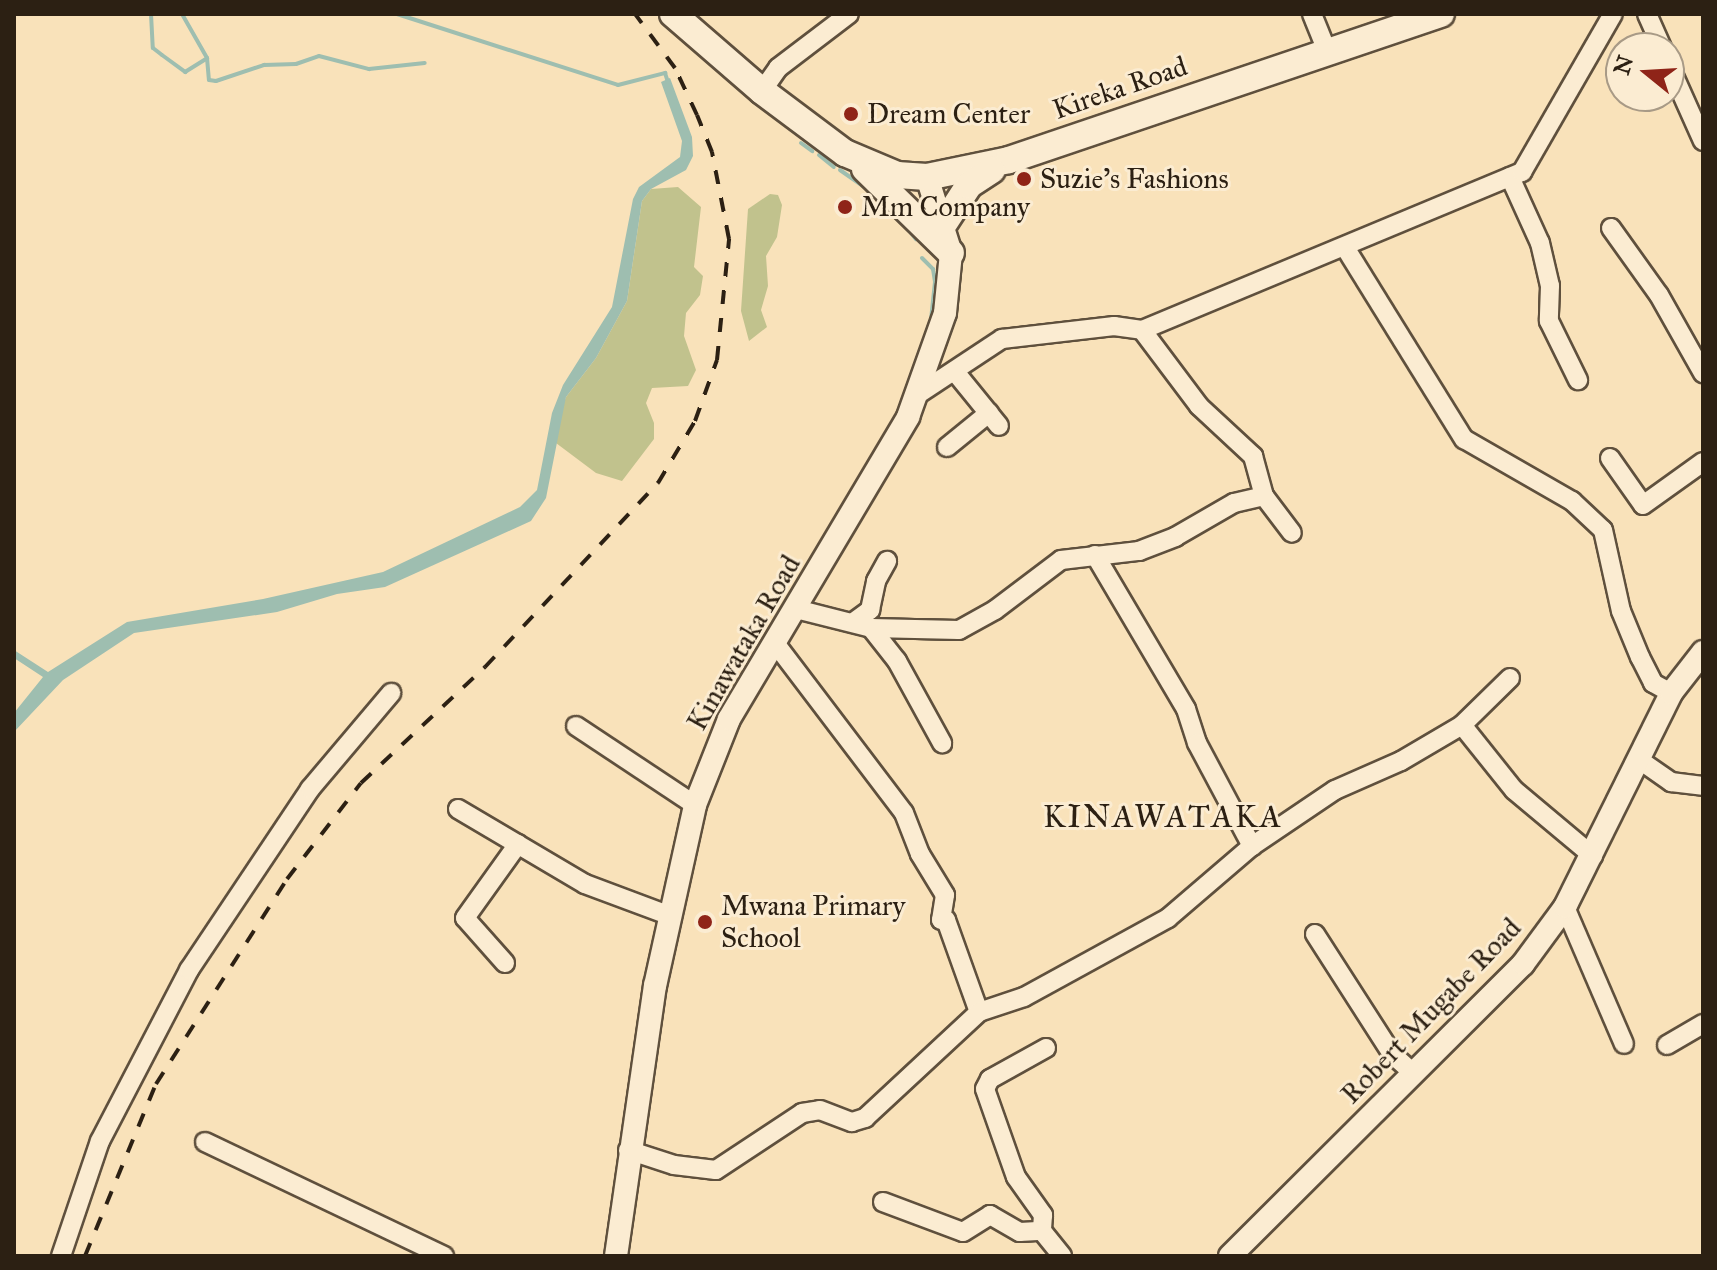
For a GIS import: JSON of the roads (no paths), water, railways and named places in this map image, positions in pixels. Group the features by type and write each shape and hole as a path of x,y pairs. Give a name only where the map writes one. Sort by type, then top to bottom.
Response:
{"main road":[{"name":"Kireka Road","path":"673,14 762,91 845,153 897,175 927,177 1009,160 1441,14"},
{"path":"845,153 951,253"},
{"path":"945,222 969,185 1009,160"}],"street":[{"path":"762,91 778,68 849,14"},
{"path":"1312,14 1327,51"},
{"path":"917,395 956,373 977,351 1002,339 1056,329 1114,326 1142,330 1346,249 1433,206 1510,177 1533,158 1613,14"},
{"path":"1685,101 1703,141"},
{"name":"Kinawataka Road","path":"616,1256 628,1150 668,915 695,805 729,719 873,484 917,395 945,313 951,253 945,222 927,177"},
{"path":"1510,177 1540,243 1550,286 1549,321 1578,380"},
{"path":"1611,228 1659,295 1703,373"},
{"path":"1346,249 1464,439 1572,501 1603,530 1621,611 1640,657 1653,683 1671,693"},
{"path":"1142,330 1199,406 1253,456 1264,496 1292,533"},
{"path":"947,447 994,420 956,373"},
{"path":"1610,458 1643,505 1703,462"},
{"path":"796,609 863,624 959,630 995,610 1045,568 1095,555 1139,551 1175,537 1234,503 1264,496"},
{"path":"1095,555 1186,709 1197,743 1252,846"},
{"path":"863,624 870,610 876,581 887,561"},
{"path":"863,624 897,661 942,743"},
{"path":"775,643 904,813 920,854 945,895 941,920 946,920 979,1012"},
{"name":"Robert Mugabe Road","path":"1230,1256 1523,964 1565,907 1641,761 1671,693 1703,652"},
{"path":"628,1150 674,1165 716,1170 802,1113 820,1110 858,1122 979,1012 1024,997 1168,918 1252,846 1335,790 1401,761 1462,725 1510,678"},
{"path":"61,1256 100,1141 189,970 310,789 391,693"},
{"path":"1462,725 1514,790 1593,856"},
{"path":"576,726 695,805"},
{"path":"1641,761 1671,782 1703,786"},
{"path":"458,809 585,884 668,915"},
{"path":"505,963 465,918 518,844"},
{"path":"1565,907 1624,1044"},
{"path":"1315,934 1392,1054 1414,1074"},
{"path":"1667,1045 1703,1024"},
{"path":"1046,1048 990,1079 985,1089 1016,1177 1043,1215 1042,1231 1062,1256"},
{"path":"205,1142 444,1256"},
{"path":"883,1202 963,1232 990,1215 1020,1232 1042,1231"}],"waterway":[{"path":"151,14 153,48 185,72 207,58"},
{"path":"182,14 207,58 209,80 216,81 264,65 296,64 319,56 369,69 425,63"},
{"path":"397,14 618,85 665,73 668,82"},
{"path":"801,143 812,151"},
{"path":"819,155 834,167"},
{"path":"840,170 869,190"},
{"path":"905,225 916,239"},
{"path":"922,258 933,269 935,282 931,320"}],"railway":[{"path":"85,1256 156,1084 287,879 361,783 485,667 658,483 695,421 717,360 729,239 712,152 697,115 675,68 635,14"}],"place":[{"name":"Dream Center","path":"851,114"},
{"name":"Suzie's Fashions","path":"1024,179"},
{"name":"Mm Company","path":"845,207"},
{"name":"Mwana Primary School","path":"705,922"}],"district":[{"name":"KINAWATAKA","path":"1163,817"}]}
